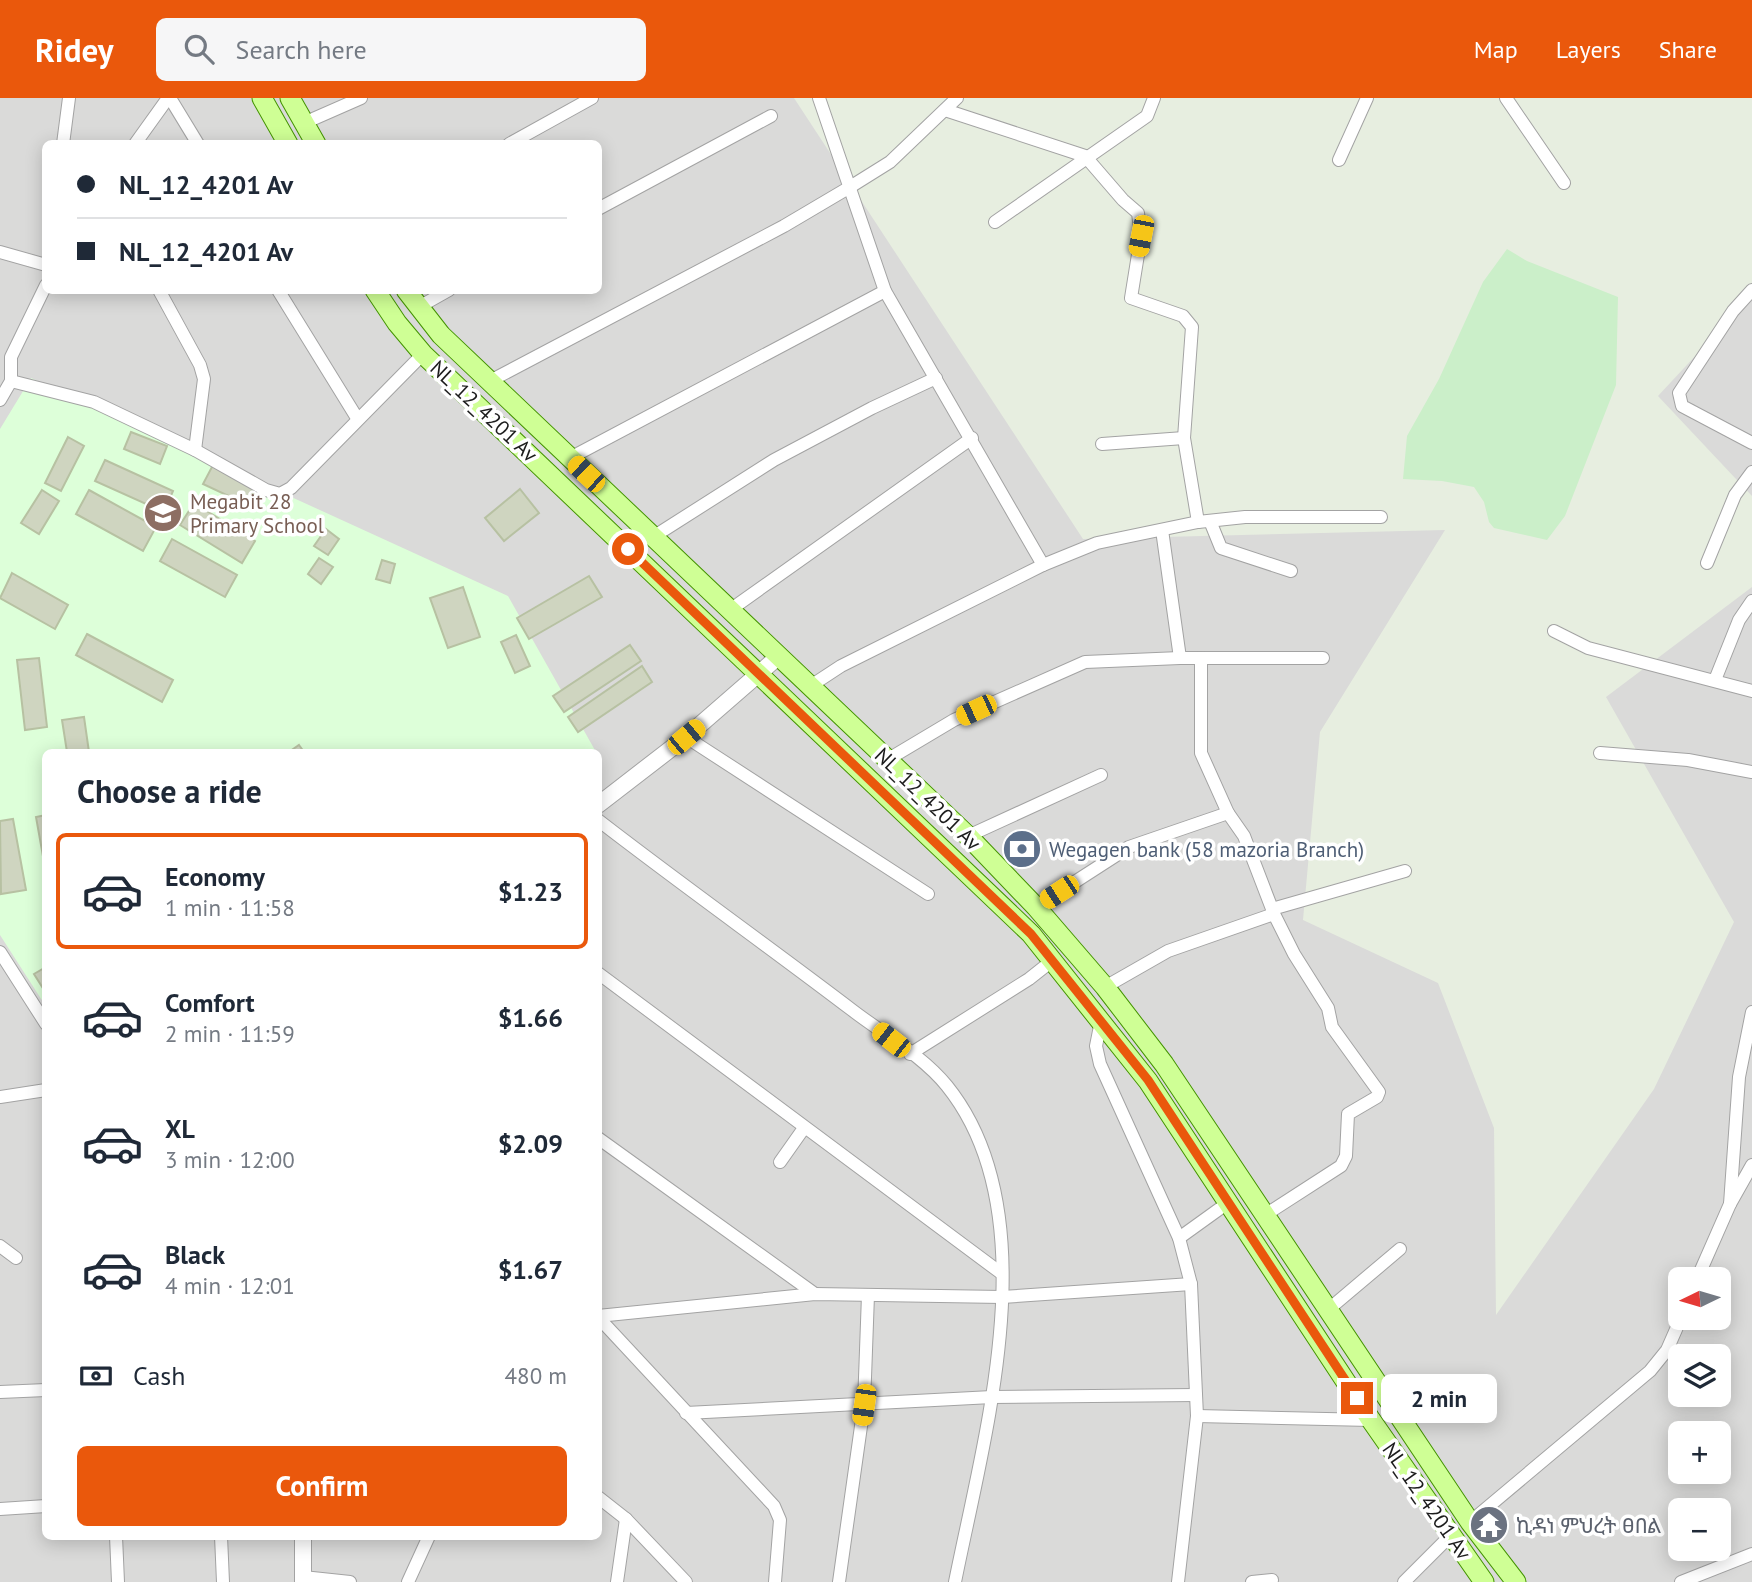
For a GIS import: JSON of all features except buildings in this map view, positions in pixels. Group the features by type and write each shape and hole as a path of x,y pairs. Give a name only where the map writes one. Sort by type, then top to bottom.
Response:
{"main road":[{"path":"262,98 286,140"},
{"path":"290,98 314,140"},
{"name":"NL_12_4201 Av","path":"378,294 423,354 981,884 1052,960 1148,1080 1371,1420 1484,1582"},
{"name":"NL_12_4201 Av","path":"408,294 417,308 490,381 968,836 1036,906 1105,987 1164,1064 1470,1522 1516,1582"}],"street":[{"path":"64,140 69,98"},
{"path":"138,140 169,98 195,140"},
{"path":"304,123 361,98"},
{"path":"516,140 592,98"},
{"path":"818,98 885,291 1043,565"},
{"path":"490,381 784,226 850,187 890,162 957,98"},
{"path":"995,222 1085,156 1147,116 1154,98"},
{"path":"1339,160 1367,98"},
{"path":"1506,98 1564,183"},
{"path":"945,110 1085,156 1138,214 1141,236 1131,298 1183,316 1192,327 1184,438 1204,521 1220,548 1291,571"},
{"path":"602,207 771,116"},
{"path":"0,252 42,264"},
{"path":"1752,290 1733,311 1679,393 1682,406 1692,413 1752,443"},
{"path":"570,458 885,291"},
{"path":"0,400 10,380 5,356 42,292"},
{"path":"161,294 200,365 204,379 195,450"},
{"path":"280,294 357,418"},
{"path":"417,308 442,294"},
{"path":"10,380 94,402 280,494 291,488 357,418 423,354"},
{"path":"653,537 774,460 872,408 936,378"},
{"path":"730,610 972,438"},
{"path":"1102,444 1184,438"},
{"path":"1707,564 1734,495 1752,472"},
{"path":"809,687 841,666 1043,565 1097,543 1204,521 1245,517 1381,516"},
{"path":"1163,530 1180,658"},
{"path":"1716,680 1739,620 1752,601"},
{"path":"1554,631 1588,648 1752,691"},
{"path":"602,802 686,737 779,656"},
{"path":"1201,658 1201,753 1228,813 1253,855 1273,911 1294,954 1328,1008 1332,1027 1380,1092 1377,1097 1348,1114 1346,1156 1341,1166 1265,1215"},
{"path":"887,760 954,720 1065,668 1104,659 1323,659"},
{"path":"686,737 928,894"},
{"path":"1600,753 1688,760 1752,772"},
{"path":"968,836 1101,775"},
{"path":"1036,906 1129,847 1228,813"},
{"path":"602,823 929,1066 966,1113 984,1151 1002,1227 1002,1297 992,1397 955,1582"},
{"path":"1105,987 1168,951 1273,911 1405,871"},
{"path":"0,952 42,1018"},
{"path":"910,1054 1029,979 1052,960"},
{"path":"602,976 1001,1273"},
{"path":"1730,1204 1739,1077 1752,1012"},
{"path":"1101,1021 1096,1046 1100,1064 1179,1238 1191,1284 1197,1416 1178,1582"},
{"path":"0,1097 42,1091"},
{"path":"780,1162 804,1128"},
{"path":"602,1141 815,1294"},
{"path":"1703,1267 1730,1204 1752,1165"},
{"path":"1179,1238 1229,1202"},
{"path":"0,1246 16,1258"},
{"path":"1329,1309 1400,1249"},
{"path":"602,1316 815,1294 1002,1297 1191,1284"},
{"path":"839,1582 864,1405 868,1295"},
{"path":"602,1320 779,1513 775,1582"},
{"path":"1470,1522 1650,1371 1667,1350 1676,1330"},
{"path":"0,1391 42,1390"},
{"path":"686,1413 992,1397 1196,1395"},
{"path":"1197,1416 1371,1420"},
{"path":"602,1499 626,1519 686,1582"},
{"path":"0,1509 42,1506"},
{"path":"617,1582 626,1519"},
{"path":"1404,1582 1450,1536"},
{"path":"116,1540 118,1582"},
{"path":"221,1540 223,1582"},
{"path":"303,1540 303,1580 349,1582"},
{"path":"408,1582 427,1540"},
{"path":"1681,1582 1752,1553"},
{"path":"1252,1582 1272,1580"}],"shaded area":[{"path":"0,98 794,98 1083,539 1445,530 1320,732 1303,920 1438,983 1494,1128 1496,1315 1654,1089 1734,922 1606,697 1752,587 1752,1582 0,1582"},
{"path":"1507,249 1527,261 1618,297 1616,385 1565,516 1547,540 1494,528 1489,522 1484,502 1474,487 1442,481 1403,479 1407,436 1439,379 1483,282"},
{"path":"1752,295 1752,496 1658,396"},
{"name":"Megabit 28 Primary School","path":"31,378 508,596 594,749 42,749 42,1000 0,935 0,429"}],"place":[{"name":"Megabit 28 Primary School","path":"163,513"},
{"name":"Wegagen bank (58 mazoria Branch)","path":"1022,849"},
{"name":"ኪዳነ ምህረት ፀበል","path":"1489,1525"}],"route":[{"path":"628,549 1031,934 1148,1080 1357,1398"}]}
